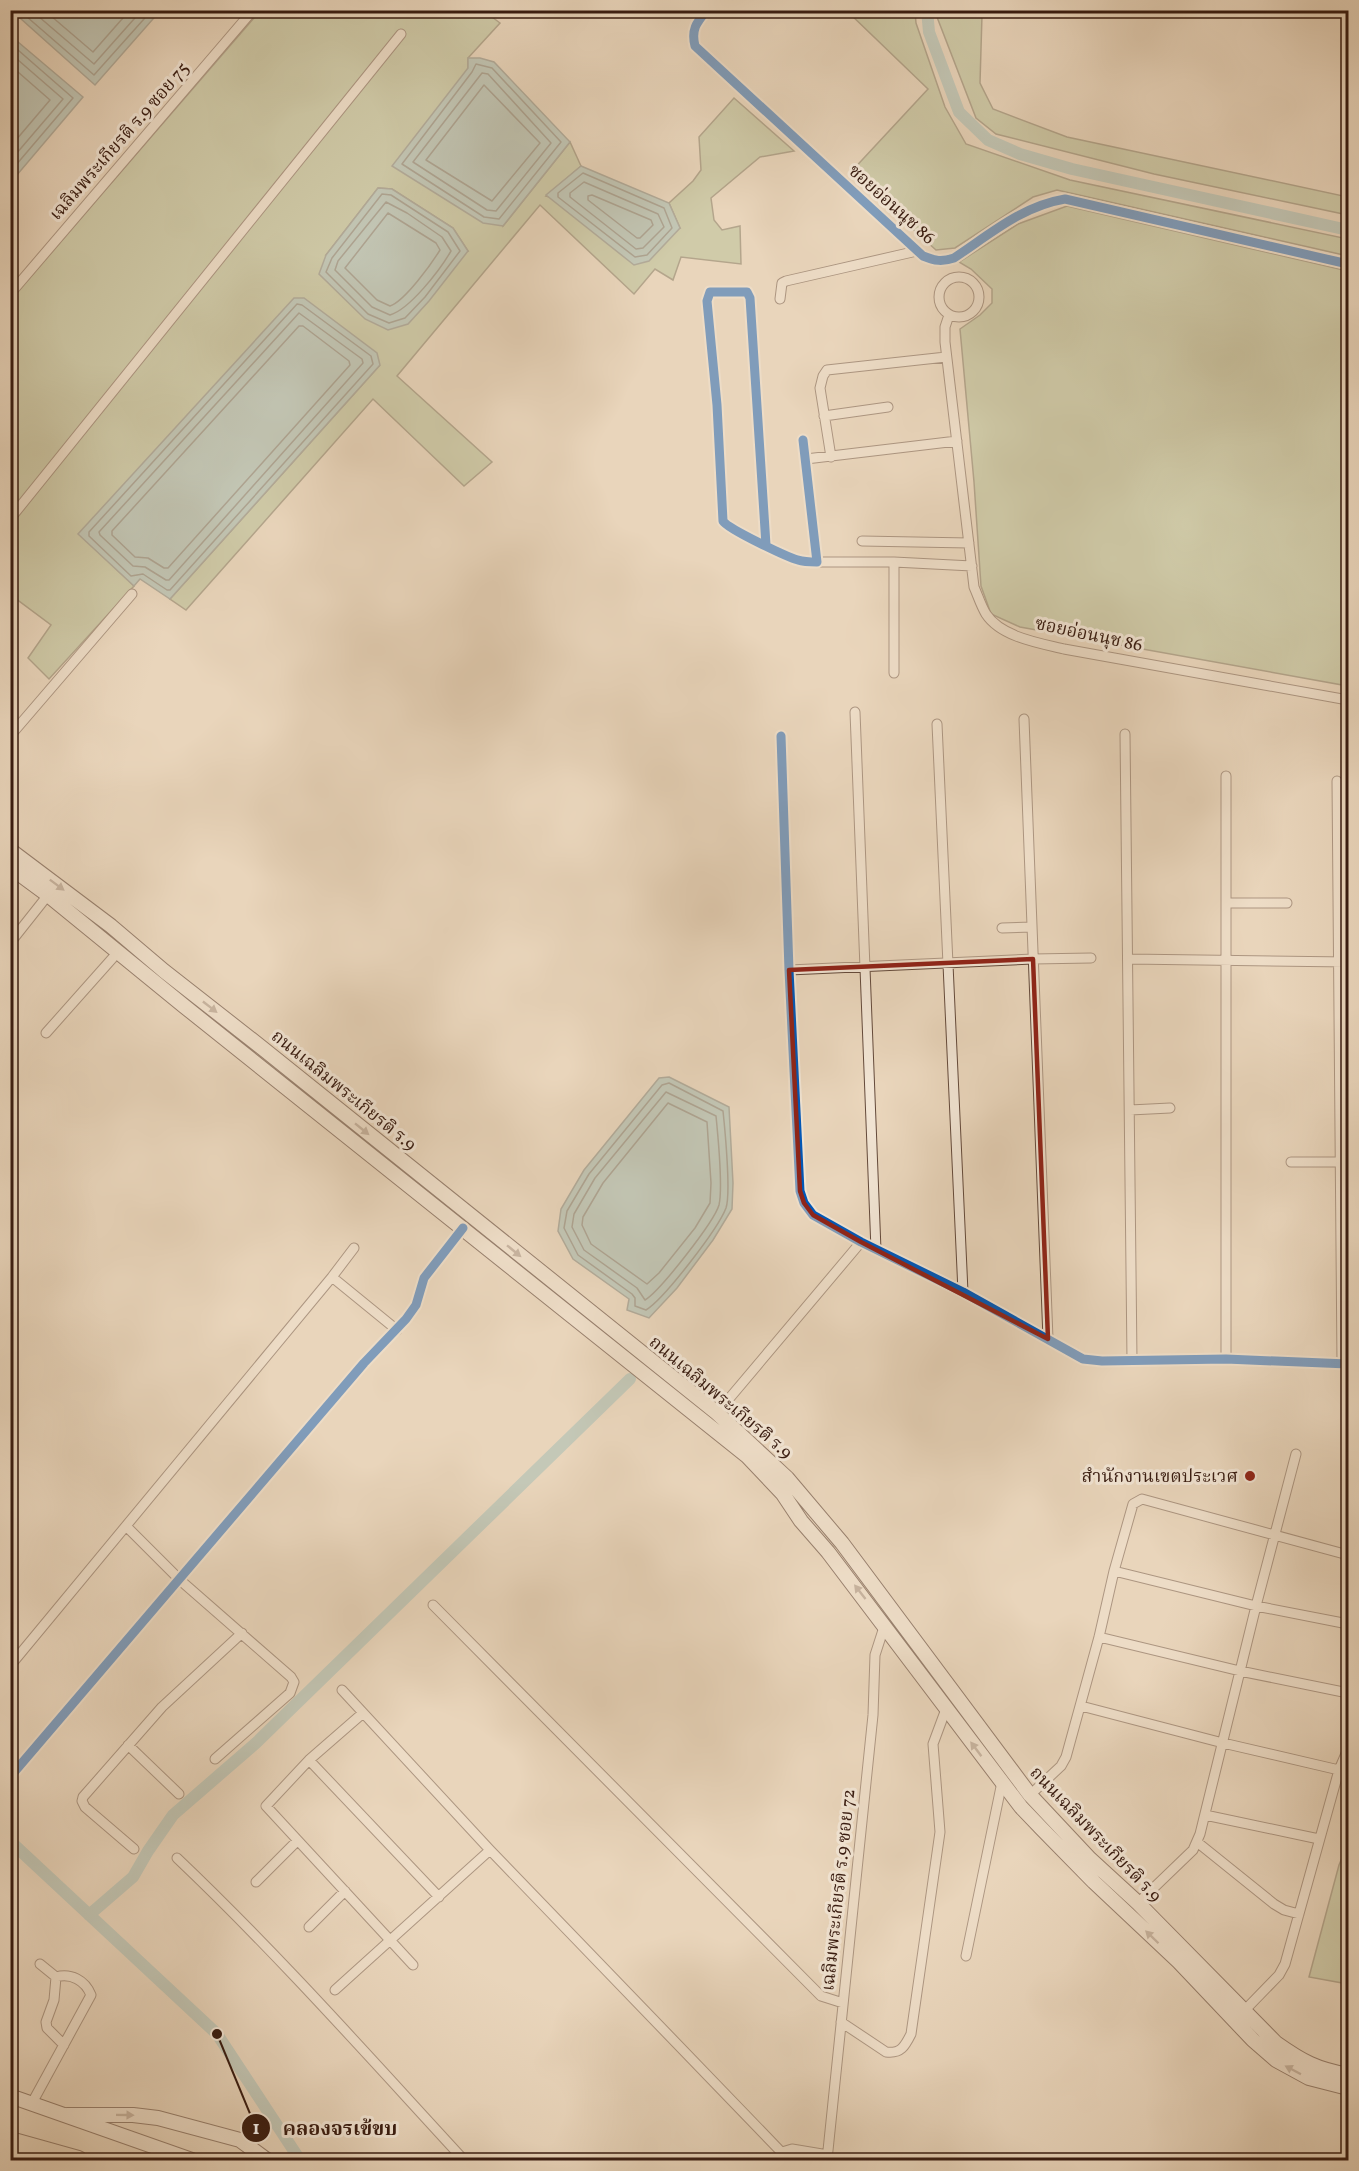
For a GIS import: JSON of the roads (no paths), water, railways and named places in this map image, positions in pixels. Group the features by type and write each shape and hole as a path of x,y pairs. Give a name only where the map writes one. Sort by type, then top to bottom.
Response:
{"highway":[{"path":"10,2141 78,2160"}],"main road":[{"name":"ถนนเฉลิมพระเกียรติ ร.9","path":"10,850 111,926 164,971 717,1413 787,1478 842,1543 1030,1795 1090,1859 1138,1903 1276,2043 1301,2061 1316,2068 1348,2075"},
{"name":"ถนนเฉลิมพระเกียรติ ร.9","path":"10,867 48,895 747,1456 783,1494 801,1521 828,1551 885,1624 1021,1807 1179,1962 1253,2040 1276,2060 1318,2081 1348,2088"},
{"path":"10,2096 192,2160"},
{"path":"67,2115 133,2115 159,2118 240,2140 267,2160"}],"street":[{"name":"เฉลิมพระเกียรติ ร.9 ซอย 75","path":"10,294 253,10"},
{"name":"ซอยอ่อนนุช 86","path":"707,10 695,26 692,35 695,46 917,251 935,261 944,262 954,258 1023,212 1065,198 1348,264"},
{"path":"10,519 401,34"},
{"path":"780,299 782,283 786,281 917,251"},
{"name":"ซอยอ่อนนุช 86","path":"959,277 971,280 979,291 978,305 969,315 962,317 949,315 944,311 939,299 942,286 947,281 959,277"},
{"path":"766,545 750,298 747,292 714,291 708,294 707,301 717,405 723,521 727,526 766,545 799,561 972,566"},
{"name":"ซอยอ่อนนุช 86","path":"949,315 945,327 946,357 974,587 987,615 1000,627 1028,640 1064,649 1348,700"},
{"path":"831,457 820,388 827,370 946,357"},
{"path":"824,416 888,407"},
{"path":"803,440 817,562"},
{"path":"806,459 957,441"},
{"path":"862,541 969,543"},
{"path":"894,562 894,673"},
{"path":"10,736 132,594"},
{"path":"855,712 876,1250"},
{"path":"1024,718 1048,1339"},
{"path":"937,723 963,1292"},
{"path":"1125,734 1132,1360"},
{"path":"781,736 789,970 800,1191 804,1203 813,1215 861,1242 963,1292 1083,1359 1226,1359 1345,1364 1340,1162 1343,962 1336,781"},
{"path":"1226,776 1226,1359"},
{"path":"10,943 48,895"},
{"path":"1226,903 1287,903"},
{"path":"1002,928 1032,927"},
{"path":"46,1033 117,952"},
{"path":"789,970 1091,958"},
{"path":"1129,959 1343,962"},
{"path":"1130,1110 1170,1108"},
{"path":"1291,1162 1340,1162"},
{"path":"10,1777 375,1351 397,1330 416,1305 424,1278 463,1228"},
{"path":"717,1413 861,1242"},
{"path":"10,1666 332,1278 354,1248"},
{"path":"332,1278 397,1330"},
{"path":"1138,1903 1193,1850 1197,1842 1296,1454"},
{"path":"1030,1795 1061,1766 1066,1757 1099,1637 1113,1571 1133,1504 1140,1499 1200,1513 1274,1536 1348,1555"},
{"path":"127,1527 180,1580 242,1633 294,1682 290,1693 215,1759"},
{"path":"1113,1571 1256,1606 1348,1624"},
{"path":"433,1605 821,1996 843,2003"},
{"name":"เฉลิมพระเกียรติ ร.9 ซอย 72","path":"827,2158 873,1715 875,1655 885,1624"},
{"path":"134,1849 85,1807 82,1801 162,1707 242,1633"},
{"path":"1099,1637 1240,1671 1348,1693"},
{"path":"342,1689 490,1850 789,2160"},
{"path":"1080,1706 1339,1770"},
{"path":"841,2022 886,2052 893,2054 901,2051 911,2034 940,1832 933,1744 946,1708"},
{"path":"363,1713 309,1760 266,1806 413,1965"},
{"path":"128,1745 179,1794"},
{"path":"1244,2011 1279,1975 1285,1964 1339,1770 1348,1749"},
{"path":"309,1760 439,1897"},
{"path":"966,1956 1002,1782"},
{"path":"1205,1815 1319,1839"},
{"path":"256,1882 297,1841"},
{"path":"1197,1842 1274,1904 1284,1910 1299,1914"},
{"path":"335,1990 490,1850"},
{"path":"177,1858 236,1914 464,2160"},
{"path":"309,1927 345,1891"},
{"path":"40,1964 56,1977"},
{"path":"32,2103 91,1995 88,1987 76,1977 63,1975 56,1977"},
{"path":"56,1977 54,2000 46,2022 47,2028 64,2045"},
{"path":"782,2152 792,2149 827,2158"}],"water":[{"path":"11,10 160,10 160,11 95,85"},
{"path":"11,36 83,97 11,182"},
{"path":"468,58 480,58 494,62 570,142 503,226 483,223 392,166 468,68"},
{"path":"581,166 669,203 680,228 649,261 634,265 546,195"},
{"path":"378,188 392,189 453,228 468,251 408,324 388,330 365,319 319,274 326,255"},
{"path":"294,298 304,298 377,353 380,365 170,599 140,579 134,586 78,534"},
{"path":"669,1077 729,1107 732,1209 713,1240 677,1288 649,1318 627,1310 629,1299 573,1259 558,1231 561,1209 584,1170 659,1078"}],"waterway":[{"path":"927,10 929,32 959,112 988,140 1020,154 1072,169 1348,230"},
{"path":"89,1915 133,1877 173,1815 256,1743 630,1379"},
{"path":"10,1841 217,2034 300,2160"}],"place":[{"name":"สำนักงานเขตประเวศ","path":"1250,1476"},
{"name":"คลองจรเข้ขบ","path":"217,2034"}]}
